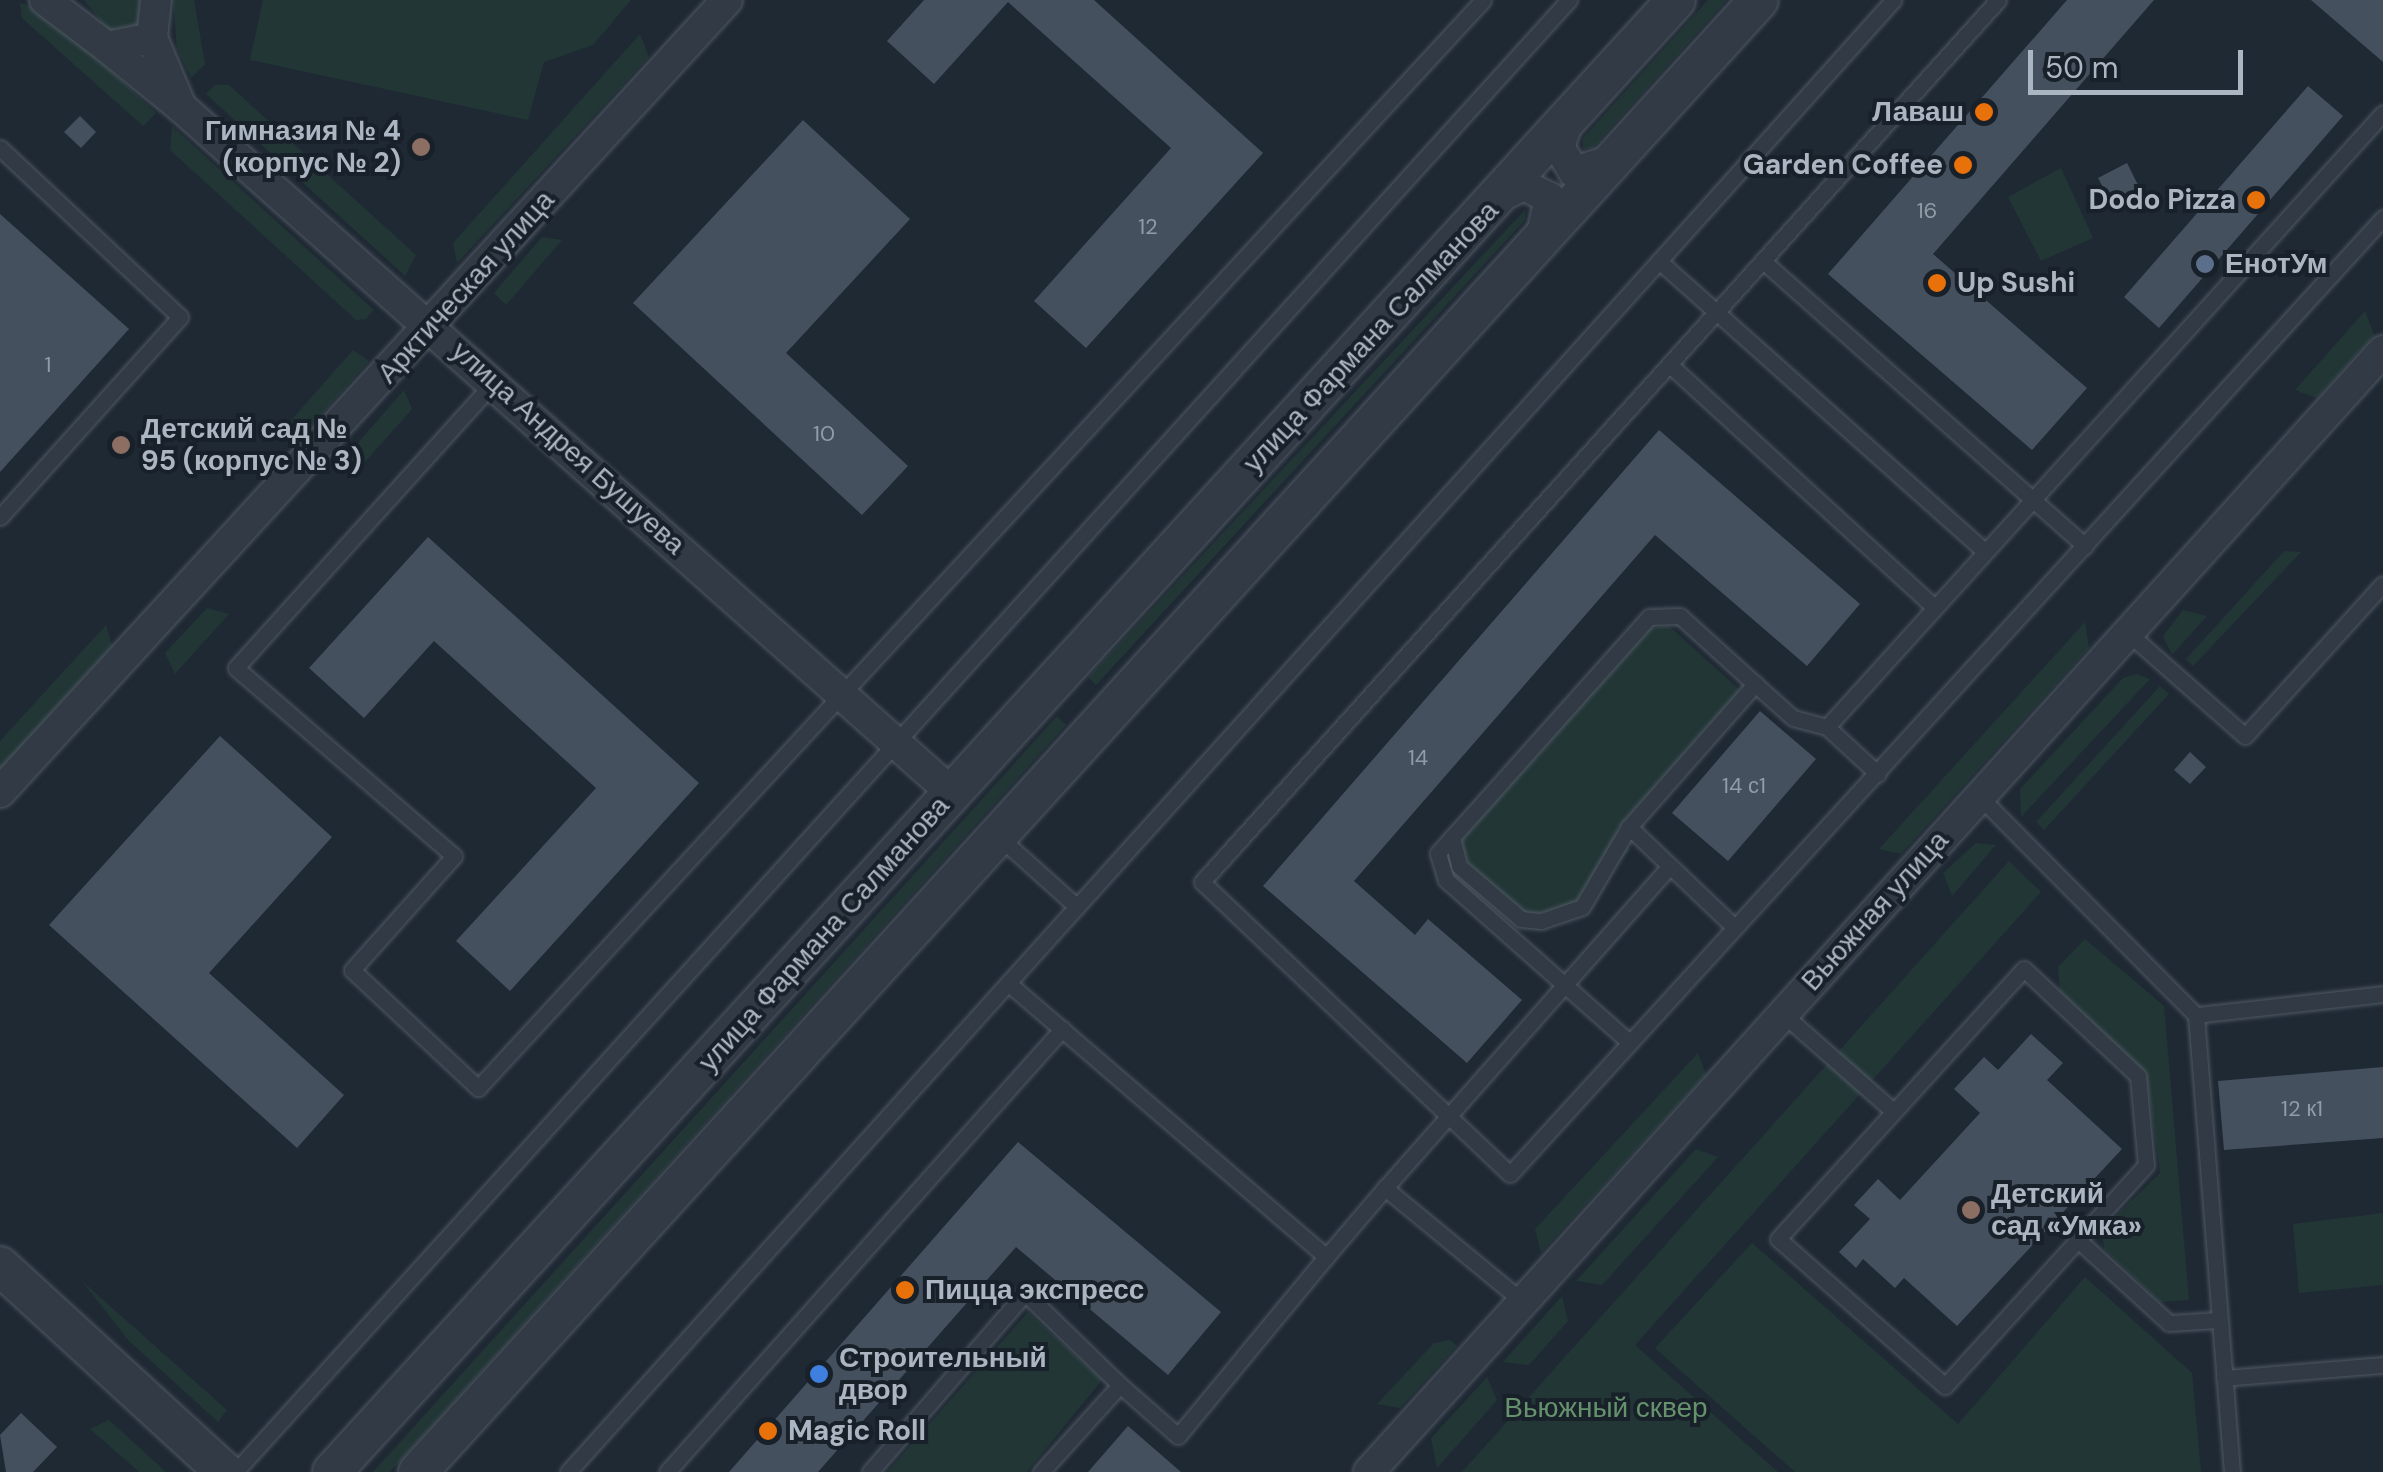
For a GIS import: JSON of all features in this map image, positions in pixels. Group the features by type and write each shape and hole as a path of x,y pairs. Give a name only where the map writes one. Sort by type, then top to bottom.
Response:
{"street":[{"name":"улица Андрея Бушуева","path":"46,0 73,8 107,48 181,107 432,326 952,793"},
{"path":"156,0 152,38 181,107"},
{"name":"Арктическая улица","path":"0,792 432,326 727,0"},
{"path":"1499,196 1676,0"},
{"path":"1541,239 1759,0"},
{"path":"107,48 152,38"},
{"path":"1568,120 1559,147 1574,172 1613,160"},
{"name":"улица Фармана Салманова","path":"332,1472 1499,196 1524,184 1550,198 1541,239 994,832 418,1472"},
{"name":"Вьюжная улица","path":"1384,1466 1522,1301 2383,351"},
{"path":"0,1266 225,1472"}],"lane":[{"path":"494,381 236,668 454,856 352,970 478,1088 1483,0"},
{"path":"235,1472 1569,0"},
{"path":"568,1472 1893,0"},
{"path":"1998,0 1202,882 1510,1174 1731,924 1878,774 2383,218"},
{"path":"1827,727 2383,112"},
{"path":"0,148 180,317 0,517"},
{"path":"1659,261 1984,551"},
{"path":"1764,261 2085,546"},
{"path":"1670,365 1934,608"},
{"path":"2128,632 2244,736 2383,584"},
{"path":"1628,1040 1446,880 1438,853 1649,618 1680,616 1793,718 1827,727 1878,774"},
{"path":"1452,837 1459,866 1521,919 1541,921 1582,907 1630,827 1755,684"},
{"path":"1978,796 2196,1015 2232,1472"},
{"path":"1630,827 1668,868 1731,924"},
{"path":"994,832 1076,908"},
{"path":"870,1472 1024,1293 1178,1436 1446,1116 1668,868"},
{"path":"2024,968 2138,1076 2146,1165 2078,1240 1945,1386 1778,1239 2024,968"},
{"path":"1008,983 1326,1256"},
{"path":"2196,1015 2383,994"},
{"path":"1783,1014 1892,1110"},
{"path":"667,1472 1062,1029"},
{"path":"1384,1188 1522,1301"},
{"path":"2078,1240 2168,1323 2218,1320"},
{"path":"2224,1378 2383,1365"},
{"path":"1042,1472 1120,1385"}],"green space":[{"path":"84,0 141,0 138,29 111,34"},
{"path":"173,0 194,0 205,64 191,78 177,49"},
{"path":"263,0 631,0 593,45 544,62 528,120 250,60"},
{"path":"1708,0 1727,0 1593,148 1583,149 1583,138"},
{"path":"20,3 47,11 156,113 143,126 22,18"},
{"path":"640,34 649,57 457,263 453,243"},
{"path":"215,85 229,85 416,255 405,276 206,94"},
{"path":"172,126 374,310 366,319 356,320 170,150"},
{"path":"2061,168 2093,238 2041,261 2008,197"},
{"path":"1525,210 1525,220 1096,685 1088,677"},
{"path":"542,237 562,240 506,305 494,293"},
{"path":"2365,311 2374,335 2317,398 2295,390"},
{"path":"353,350 369,361 309,429 288,424"},
{"path":"404,390 412,409 350,479 343,460"},
{"path":"2284,551 2301,552 2193,666 2186,659"},
{"path":"207,608 229,614 175,674 165,653"},
{"path":"2183,610 2207,616 2172,655 2163,636"},
{"path":"2085,622 2089,648 1901,854 1879,849"},
{"path":"106,625 112,646 0,769 0,741"},
{"path":"1669,626 1740,690 1617,829 1630,850 1567,911 1522,914 1473,872 1457,836 1649,628"},
{"path":"2137,674 2150,679 2021,817 2020,789 2123,678"},
{"path":"2160,686 2169,694 2044,830 2036,822"},
{"path":"1057,716 1066,725 390,1472 373,1472"},
{"path":"1976,843 1996,845 1952,896 1943,873"},
{"name":"Вьюжный сквер","path":"2009,861 2041,892 1635,1345 1778,1472 1462,1472"},
{"path":"2085,939 2164,1006 2189,1300 2160,1302 2104,1249 2102,1229 2160,1173 2146,1073 2060,992 2058,967"},
{"path":"1698,1053 1706,1074 1541,1253 1535,1229"},
{"path":"1696,1149 1718,1157 1602,1285 1576,1281"},
{"path":"2383,1213 2383,1285 2299,1293 2293,1224"},
{"path":"1752,1243 1958,1424 2085,1277 2192,1373 2201,1472 1795,1472 1655,1348"},
{"path":"82,1281 227,1410 218,1422 128,1340"},
{"path":"1562,1296 1568,1321 1529,1365 1503,1362"},
{"path":"1028,1312 1102,1380 1027,1472 887,1472"},
{"path":"1450,1340 1457,1346 1400,1408 1377,1404 1434,1343"},
{"path":"1487,1377 1497,1400 1437,1468 1431,1438"},
{"path":"109,1420 166,1472 139,1472 90,1429"}],"building":[{"path":"924,0 1094,0 1263,153 1086,348 1034,301 1171,148 1008,2 934,84 887,41"},
{"path":"2067,0 2154,0 1933,254 2087,388 2032,450 1828,274"},
{"path":"2311,0 2383,0 2383,62"},
{"path":"2308,86 2343,116 2159,328 2124,297"},
{"path":"80,116 96,132 81,148 64,132"},
{"path":"803,120 910,219 786,353 908,466 862,515 633,303"},
{"path":"2127,163 2143,195 2115,210 2098,178"},
{"name":"Детский сад № 95 (корпус № 3)","path":"0,214 129,329 0,472"},
{"path":"1659,430 1860,604 1807,666 1655,535 1354,881 1415,935 1428,919 1522,1000 1467,1063 1263,886"},
{"path":"428,537 699,783 510,991 456,941 596,788 434,641 364,718 309,668"},
{"path":"1760,711 1816,759 1728,861 1672,813"},
{"path":"220,736 332,837 209,973 344,1095 297,1148 49,925"},
{"path":"2190,752 2206,767 2190,784 2174,770"},
{"path":"2031,1034 2063,1063 2047,1080 2122,1149 1957,1326 1904,1278 1895,1288 1863,1259 1856,1268 1839,1252 1870,1219 1854,1205 1878,1179 1900,1200 1980,1113 1954,1089 1984,1057 1998,1070"},
{"path":"2383,1067 2383,1138 2224,1150 2218,1081"},
{"path":"1018,1142 1221,1312 1168,1375 1016,1247 818,1472 729,1472"},
{"path":"21,1413 57,1447 33,1472 6,1472 0,1435"},
{"path":"1128,1426 1181,1472 1088,1472"}],"place":[{"name":"Лаваш","path":"1984,112"},
{"name":"Гимназия № 4 (корпус № 2)","path":"421,147"},
{"name":"Garden Coffee","path":"1963,165"},
{"name":"Dodo Pizza","path":"2256,200"},
{"name":"ЕнотУм","path":"2205,264"},
{"name":"Up Sushi","path":"1937,283"},
{"name":"Детский сад № 95 (корпус № 3)","path":"121,445"},
{"name":"Детский сад «Умка»","path":"1971,1210"},
{"name":"Пицца экспресс","path":"905,1290"},
{"name":"Строительный двор","path":"819,1374"},
{"name":"Magic Roll","path":"768,1431"}]}
